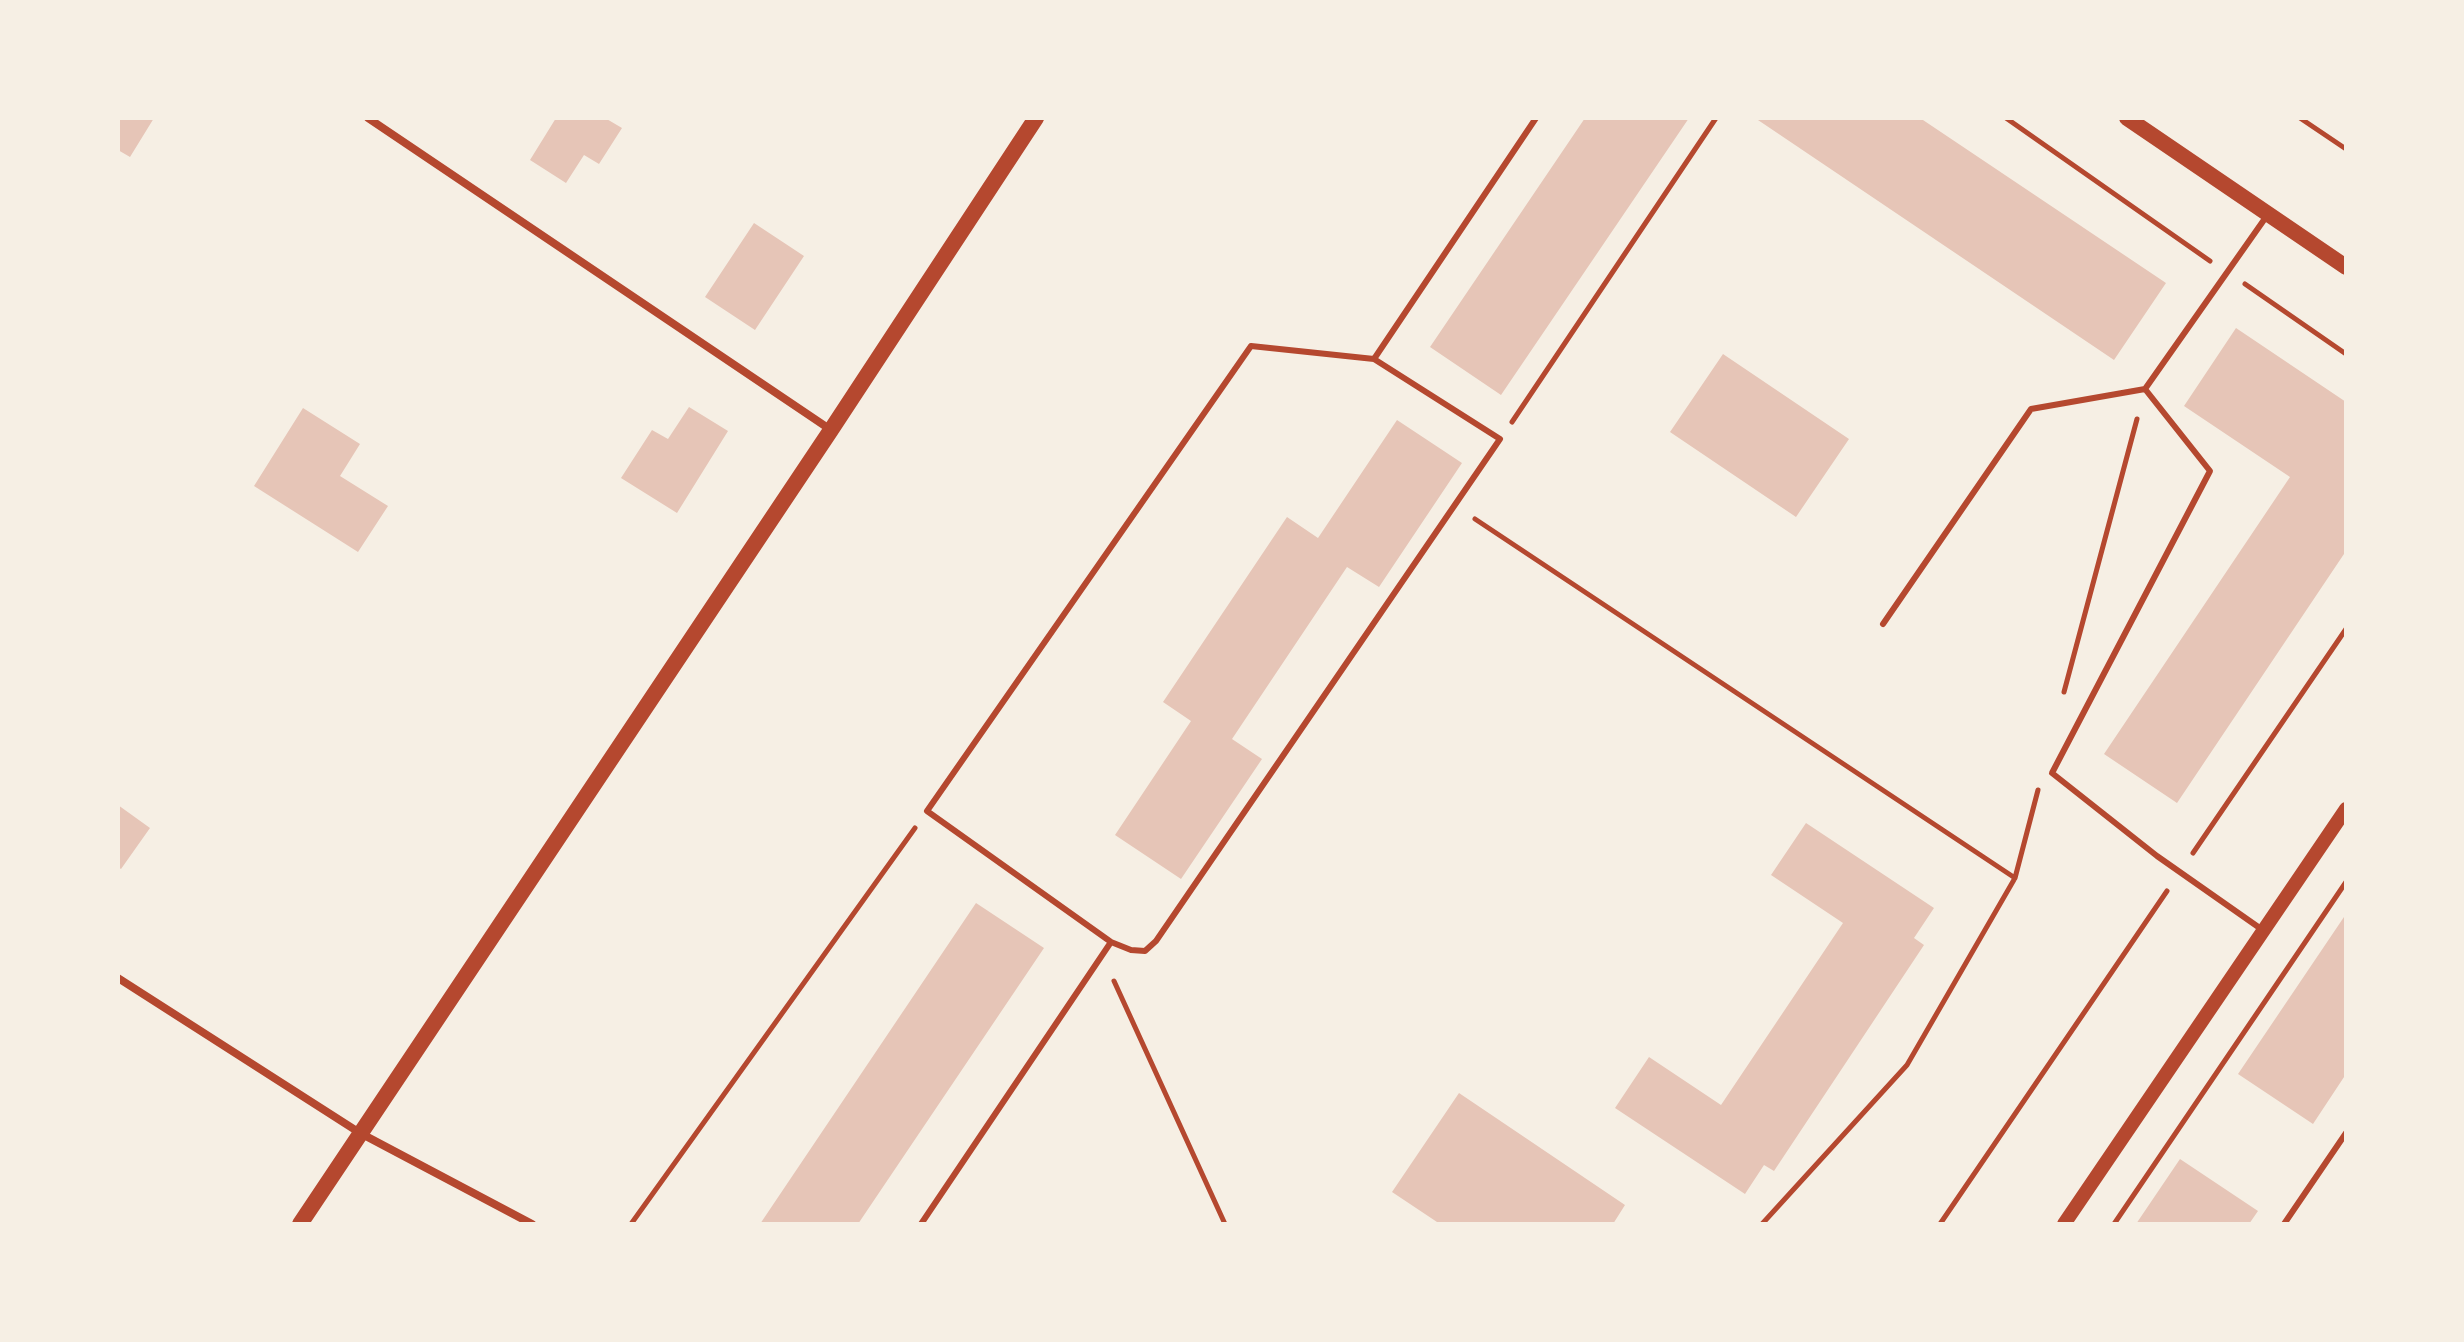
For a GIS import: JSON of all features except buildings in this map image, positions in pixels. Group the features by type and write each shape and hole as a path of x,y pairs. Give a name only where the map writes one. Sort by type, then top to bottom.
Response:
{"main road":[{"path":"300,1224 1036,118"},
{"path":"2127,118 2346,267"}],"street":[{"path":"368,118 831,430"},
{"path":"2064,1224 2345,813"},
{"path":"118,978 360,1133 532,1224"}],"lane":[{"path":"1374,359 1536,118"},
{"path":"1883,624 2031,409 2145,389 2268,214"},
{"path":"1251,346 1374,359 1500,439 1156,941 1145,951 1131,950 1111,942 927,811 1251,346"},
{"path":"2145,389 2210,471 2052,773 2180,873 2264,931"},
{"path":"921,1224 1111,942"},
{"path":"2284,1224 2346,1133"}],"path":[{"path":"1500,439 1716,118"},
{"path":"2006,118 2346,354"},
{"path":"2300,118 2346,149"},
{"path":"2064,695 2145,389"},
{"path":"1456,506 2015,878"},
{"path":"1940,1224 2346,629"},
{"path":"1762,1224 1907,1065 2015,878 2039,786"},
{"path":"631,1224 927,811"},
{"path":"2114,1224 2346,882"},
{"path":"1102,956 1225,1224"}]}
